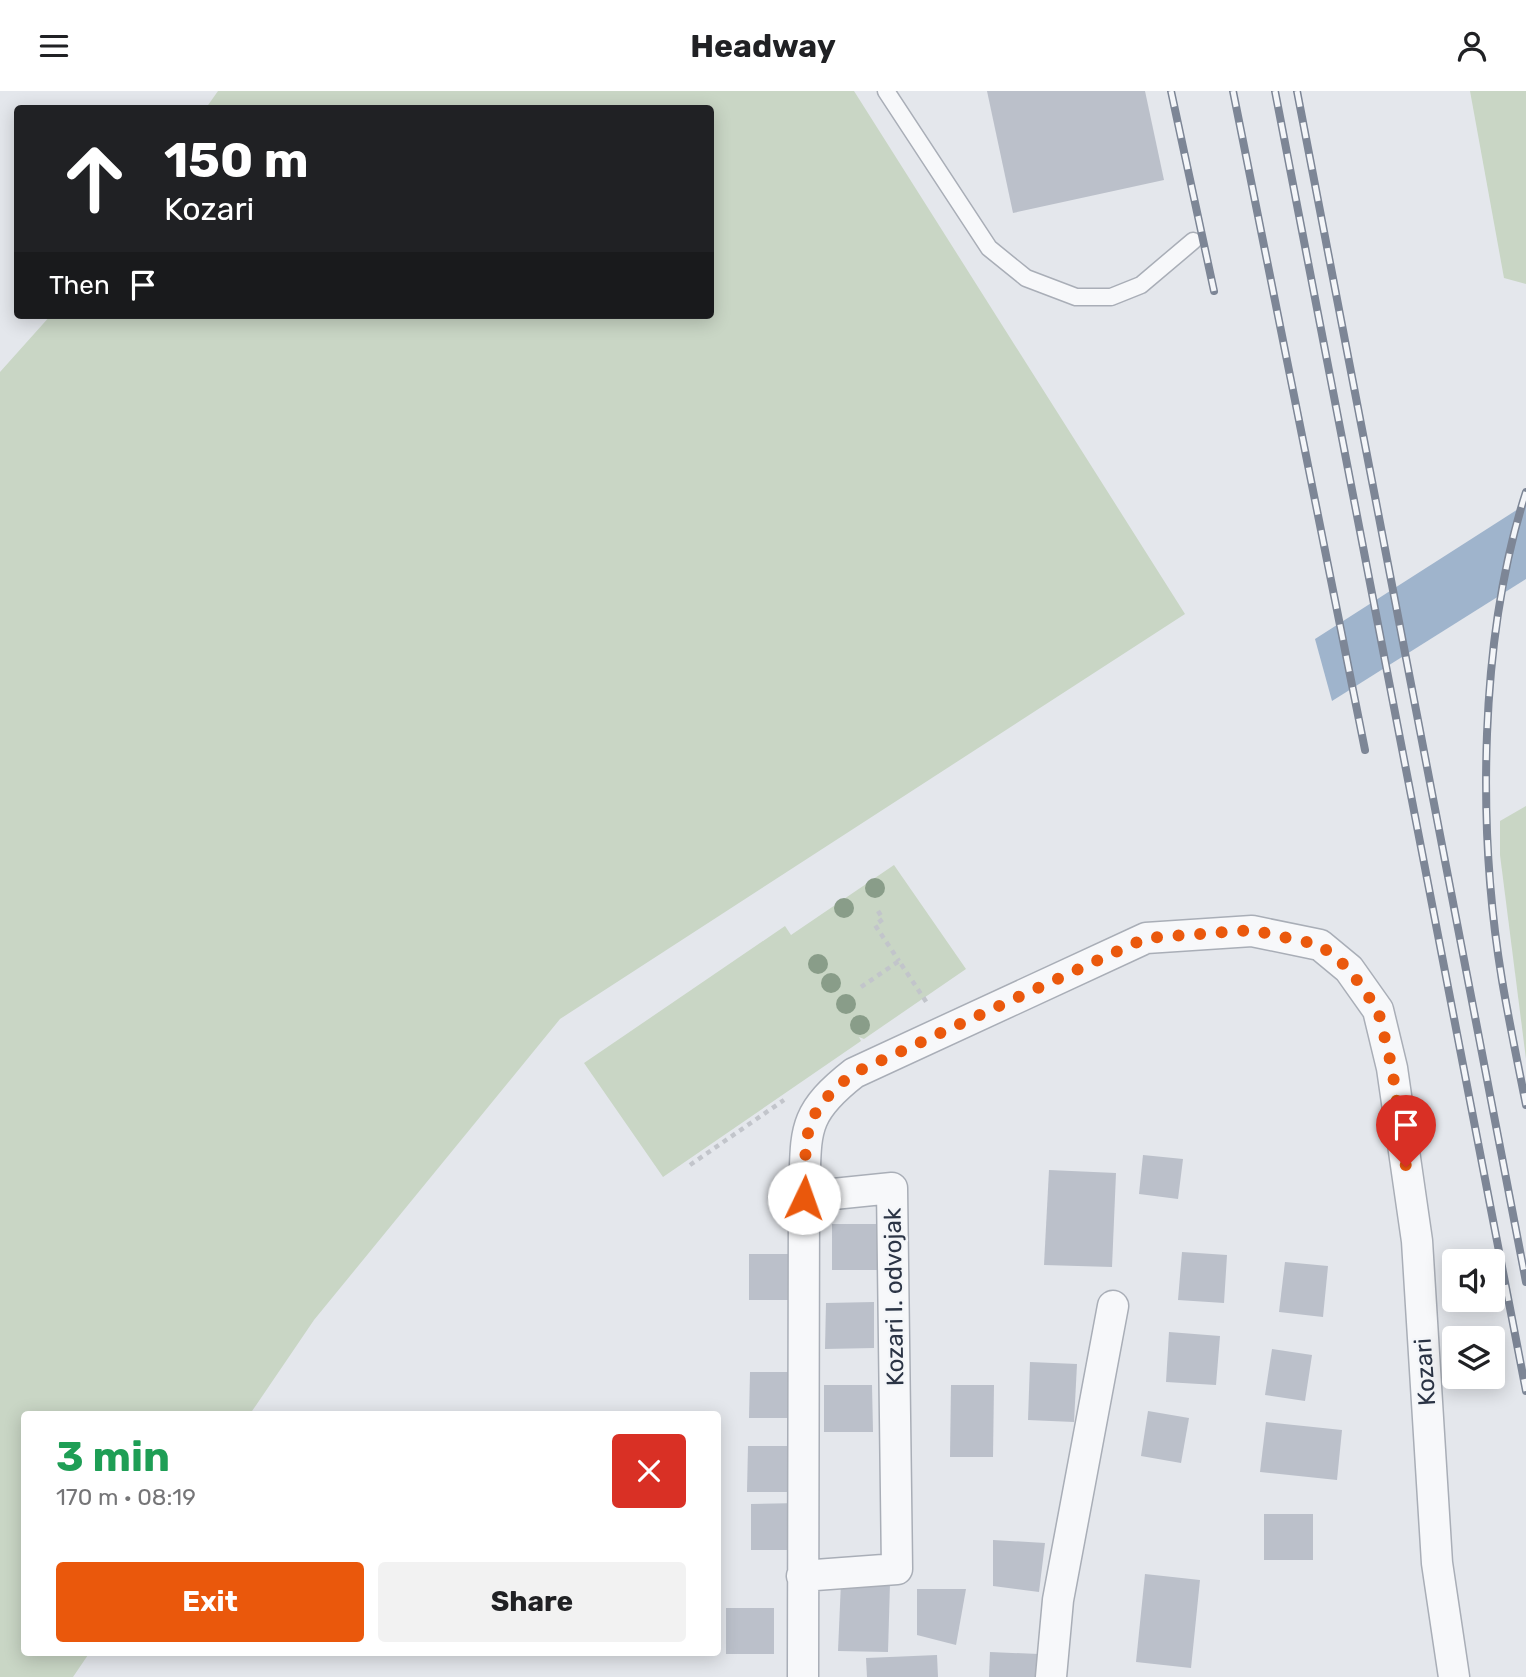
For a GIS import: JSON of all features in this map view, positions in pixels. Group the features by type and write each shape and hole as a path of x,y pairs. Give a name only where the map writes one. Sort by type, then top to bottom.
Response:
{"street":[{"name":"Kozari","path":"804,1198 811,1117 828,1094 854,1073 942,1030 1146,938 1252,930 1320,945 1349,969 1378,1010 1392,1068 1417,1241 1437,1563 1454,1677"},
{"name":"Kozari I. odvojak","path":"802,1576 897,1569 892,1188 804,1198"},
{"path":"803,1677 804,1198"},
{"path":"1051,1677 1058,1600 1113,1306"}],"lane":[{"path":"887,91 989,248 1026,278 1076,297 1111,297 1141,285 1193,241"}],"path":[{"path":"878,911 883,919 875,925 942,1030"},
{"path":"861,987 899,961"}],"green space":[{"path":"218,91 854,91 1185,614 560,1019 314,1320 252,1411 21,1411 21,1656 87,1656 73,1677 0,1677 0,372 47,319 714,319 714,105 208,105"},
{"path":"1470,91 1526,91 1526,284 1504,278"},
{"path":"1526,806 1526,1059 1500,855 1500,821"},
{"path":"894,865 966,969 864,1039 859,1037 861,1041 663,1177 584,1063 785,926 791,935"}],"water":[{"path":"1526,504 1526,579 1332,701 1315,639"}],"building":[{"path":"987,91 1145,91 1164,180 1013,213"},
{"path":"1143,1155 1183,1159 1178,1199 1139,1194"},
{"path":"1049,1170 1116,1173 1112,1267 1044,1265"},
{"path":"832,1224 881,1224 881,1270 832,1270"},
{"path":"1182,1252 1227,1255 1224,1303 1178,1300"},
{"path":"749,1254 797,1254 797,1300 749,1300"},
{"path":"1285,1262 1328,1266 1323,1317 1279,1312"},
{"path":"874,1302 874,1348 825,1349 826,1303"},
{"path":"1169,1332 1220,1336 1216,1385 1166,1382"},
{"path":"1272,1349 1312,1355 1305,1401 1265,1395"},
{"path":"1030,1362 1077,1364 1074,1422 1028,1420"},
{"path":"750,1372 798,1372 798,1418 749,1418"},
{"path":"824,1385 872,1385 873,1432 824,1432"},
{"path":"951,1385 994,1385 993,1457 950,1457"},
{"path":"1148,1411 1189,1418 1181,1463 1141,1456"},
{"path":"1266,1422 1342,1430 1337,1480 1260,1472"},
{"path":"748,1446 796,1446 796,1492 747,1492"},
{"path":"799,1503 799,1550 751,1550 751,1504"},
{"path":"1264,1514 1313,1514 1313,1560 1264,1560"},
{"path":"993,1540 1045,1543 1039,1592 993,1586"},
{"path":"1145,1574 1200,1580 1191,1668 1136,1662"},
{"path":"841,1582 890,1583 888,1652 838,1651"},
{"path":"917,1589 966,1589 956,1645 917,1635"},
{"path":"726,1608 774,1608 774,1654 726,1654"},
{"path":"990,1652 1039,1654 1036,1677 989,1677"},
{"path":"937,1655 938,1677 867,1677 866,1658"}],"railway":[{"path":"1171,91 1214,291"},
{"path":"1233,91 1365,750"},
{"path":"1275,91 1526,1391"},
{"path":"1297,91 1526,1282"},
{"path":"1526,492 1510,549 1499,609 1491,671 1486,798 1494,922 1526,1105"}],"route":[{"path":"804,1198 811,1117 828,1094 854,1073 942,1030 1146,938 1252,930 1320,945 1349,969 1378,1010 1392,1068 1406,1167"}]}
